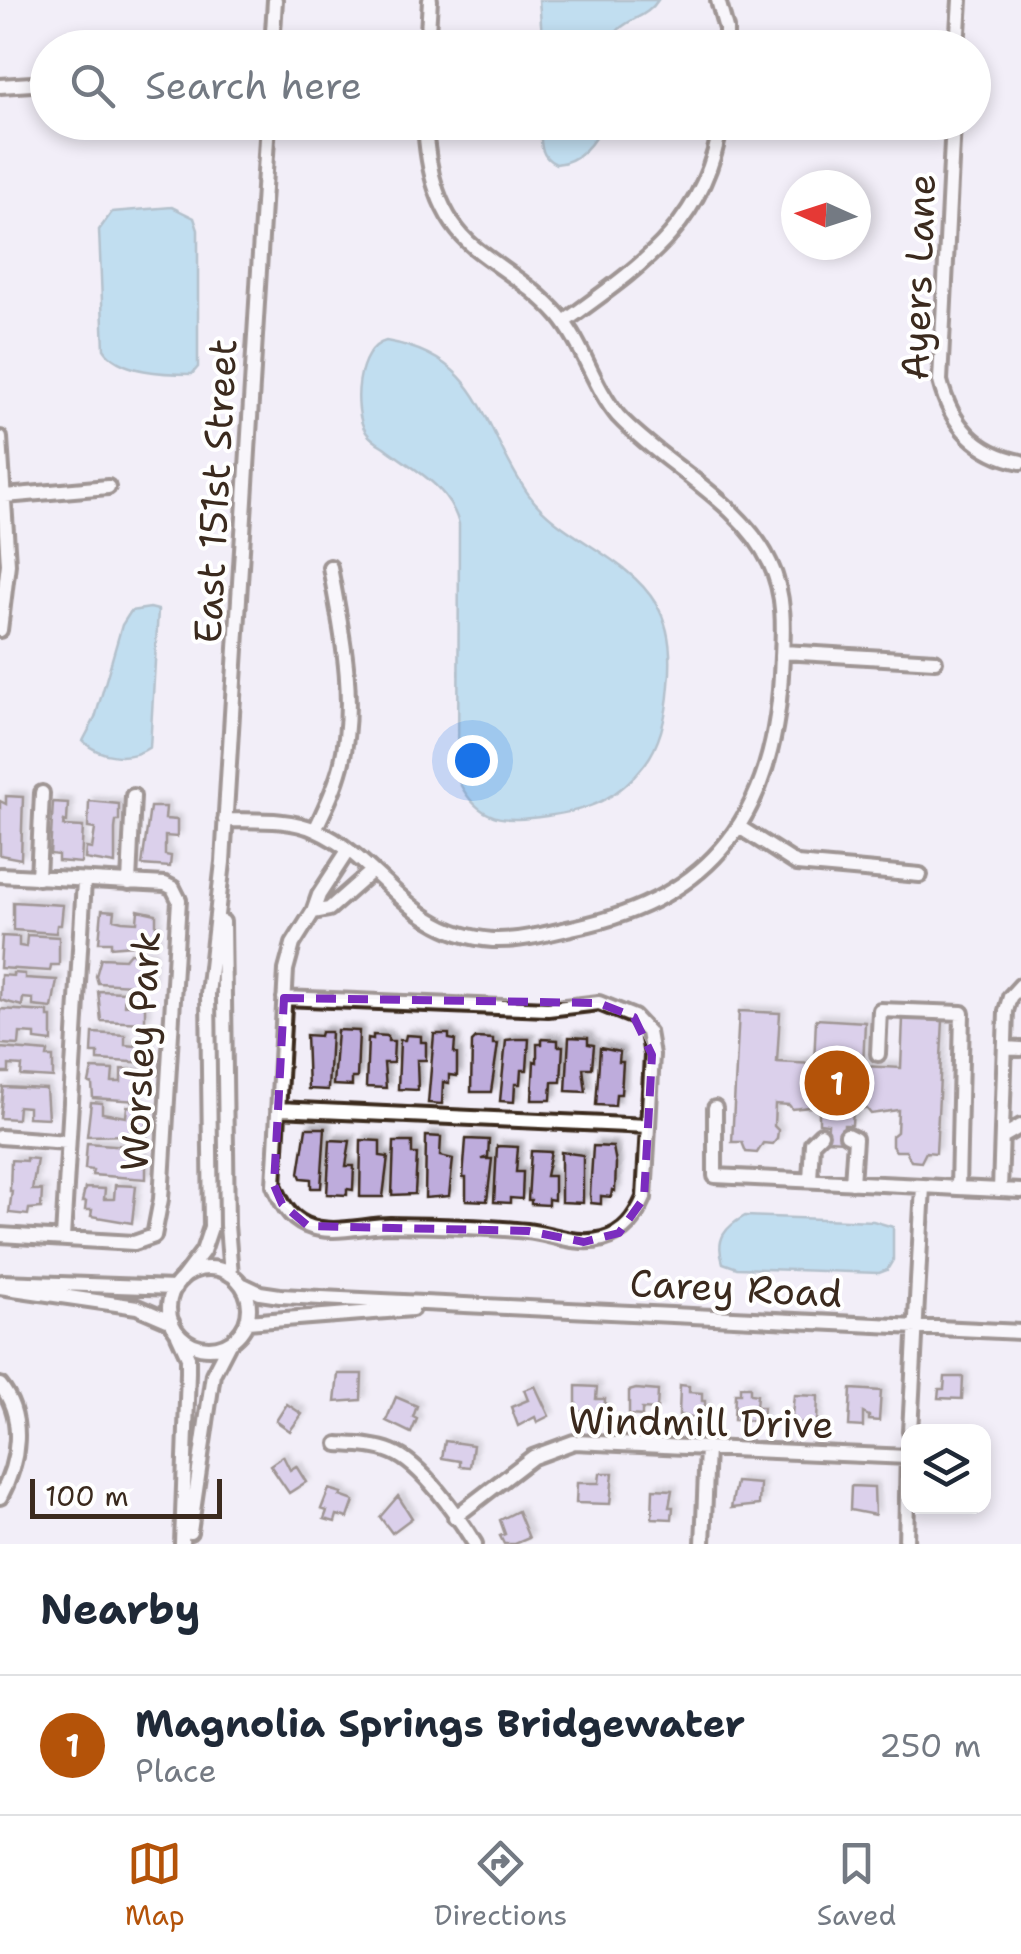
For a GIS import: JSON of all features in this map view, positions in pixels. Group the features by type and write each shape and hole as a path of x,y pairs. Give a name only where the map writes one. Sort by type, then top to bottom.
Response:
{"street":[{"path":"273,30 275,0"},
{"path":"428,30 430,0"},
{"path":"718,0 726,30"},
{"path":"959,30 960,0"},
{"path":"0,86 30,84"},
{"name":"East 151st Street","path":"236,1279 227,1225 223,862 267,140"},
{"path":"225,820 294,824 315,830 347,852 410,908 446,928 491,940 512,940 605,920 649,903 678,886 712,860 740,828 760,790 773,748 780,704 784,612 769,560 750,531 618,416 607,403 564,322 529,286 478,250 457,228 434,188 426,140"},
{"path":"564,322 641,266 679,226 707,177 716,140"},
{"name":"Ayers Lane","path":"952,140 940,382 950,413 960,428 982,448 1016,461"},
{"path":"0,438 8,564 0,630"},
{"path":"5,496 108,487"},
{"path":"315,830 336,785 345,738 346,659 330,567"},
{"path":"783,652 934,661"},
{"path":"38,878 42,793"},
{"path":"128,883 133,796"},
{"path":"740,828 797,864 920,875"},
{"path":"284,998 548,1008 599,1003 634,1016 648,1032 652,1055 644,1198 635,1218 618,1232 584,1242 528,1232 386,1225 328,1230 308,1226 282,1204 274,1185 284,998 286,970 293,944 347,852"},
{"name":"East 151st Street","path":"178,1284 203,1252 211,1227 208,994 223,862"},
{"path":"314,912 330,909 371,872"},
{"name":"Worsley Park","path":"0,876 165,884 173,888 179,900 158,1223 154,1236 141,1242 0,1235"},
{"path":"63,1238 84,881"},
{"path":"1000,1190 1006,1011 1010,997 1021,986"},
{"path":"878,1054 880,1010 962,1013 958,1188"},
{"path":"1005,1048 1021,1049"},
{"path":"716,1108 715,1176 1021,1191"},
{"path":"278,1109 648,1126"},
{"path":"1002,1137 1021,1126"},
{"path":"810,1180 812,1144 822,1134"},
{"path":"847,1134 855,1139 852,1183"},
{"path":"0,1137 67,1142"},
{"path":"910,1424 922,1186"},
{"path":"0,1284 178,1284 205,1268 219,1269 236,1279 247,1296 247,1322 229,1343 213,1374 186,1544"},
{"name":"Carey Road","path":"236,1279 280,1296 1021,1332"},
{"path":"0,1284 138,1307 175,1327 196,1346 229,1343"},
{"path":"178,1284 169,1310 188,1357 186,1544"},
{"name":"Carey Road","path":"247,1322 449,1306"},
{"path":"0,1385 10,1397 18,1441 0,1497"},
{"name":"Windmill Drive","path":"455,1517 533,1457 560,1445 589,1442 901,1454"},
{"path":"338,1444 370,1446 397,1454 424,1477 475,1544"},
{"path":"702,1544 707,1448"},
{"path":"906,1544 907,1514"}],"highlighted area":[{"path":"284,998 599,1003 634,1017 652,1055 644,1198 619,1233 584,1242 528,1231 308,1226 282,1204 274,1185"}],"water":[{"path":"539,0 658,0 646,13 618,30 542,30"},
{"path":"593,140 572,160 556,164 543,152 541,141"},
{"path":"172,207 194,218 198,230 198,367 192,374 132,367 120,363 104,349 99,230 112,212"},
{"path":"386,341 419,350 443,363 462,380 529,495 558,523 629,573 661,613 670,664 660,736 634,776 601,801 562,814 505,819 475,805 458,780 459,524 439,488 372,438 362,422 358,395 363,367 368,355"},
{"path":"158,610 150,747 124,756 106,754 83,741 95,718 122,625 131,611"},
{"path":"745,1216 873,1221 893,1227 893,1260 887,1270 879,1273 737,1268 723,1263 721,1240 727,1229"}],"building":[{"path":"6,796 23,797 21,859 0,855 0,801 6,804"},
{"path":"89,801 119,804 115,864 85,859 86,848 92,849 95,829 88,828"},
{"path":"53,802 68,803 67,822 63,826 83,827 81,863 58,861 58,855 50,854"},
{"path":"150,807 166,807 165,819 177,820 177,837 165,836 165,855 171,856 170,867 142,865"},
{"path":"13,902 63,905 61,925 57,925 56,933 13,930"},
{"path":"102,910 115,911 114,919 122,921 137,922 138,910 156,914 156,946 132,941 132,945 111,947 111,942 99,942"},
{"path":"27,935 59,937 59,965 51,965 50,971 0,968 2,936 19,937 19,946 26,947"},
{"path":"130,953 152,955 150,986 98,983 101,958 125,959"},
{"path":"25,974 25,978 57,980 52,1008 33,1006 33,999 23,998 22,1006 0,1000 1,975"},
{"path":"98,991 125,992 124,1005 145,1004 145,1023 101,1021"},
{"path":"0,1009 48,1012 48,1017 52,1017 52,1042 35,1040 35,1034 20,1033 19,1045 0,1044"},
{"path":"739,1011 780,1013 777,1062 814,1064 816,1019 865,1022 863,1066 901,1068 903,1018 943,1020 936,1153 926,1152 921,1162 911,1161 906,1151 896,1151 892,1136 897,1132 898,1110 871,1114 867,1109 853,1108 852,1125 844,1125 843,1141 827,1140 828,1124 819,1123 819,1106 792,1109 775,1104 774,1126 778,1130 773,1144 763,1143 757,1153 746,1152 742,1142 732,1142"},
{"path":"337,1030 359,1031 357,1078 352,1078 352,1086 333,1085"},
{"path":"321,1032 331,1032 328,1090 308,1089 306,1035 320,1036"},
{"path":"93,1033 125,1035 125,1045 135,1046 136,1038 149,1039 148,1063 98,1060 98,1053 92,1053"},
{"path":"434,1034 449,1034 449,1039 455,1040 457,1054 457,1076 449,1075 449,1083 443,1082 442,1104 428,1103"},
{"path":"373,1035 388,1036 388,1041 394,1041 393,1063 384,1063 386,1088 366,1087 368,1038 373,1039"},
{"path":"406,1035 421,1036 421,1042 426,1042 426,1060 417,1060 418,1090 398,1089 400,1040 405,1040"},
{"path":"569,1037 588,1038 588,1044 594,1045 592,1068 583,1068 586,1092 566,1091"},
{"path":"476,1038 493,1039 493,1044 498,1044 491,1092 471,1092 472,1042"},
{"path":"529,1039 527,1070 521,1070 520,1084 515,1084 514,1102 500,1101 506,1040"},
{"path":"542,1039 558,1040 558,1046 563,1046 561,1082 552,1082 551,1100 532,1100 534,1061 537,1062 537,1044 542,1044"},
{"path":"0,1048 48,1052 47,1057 53,1057 53,1078 21,1076 22,1066 9,1065 9,1073 0,1073"},
{"path":"600,1048 620,1052 619,1062 623,1062 621,1094 616,1094 615,1106 596,1105"},
{"path":"92,1069 113,1070 112,1082 121,1082 121,1069 139,1070 138,1101 93,1098 89,1083"},
{"path":"3,1087 46,1089 48,1118 28,1117 28,1107 18,1106 17,1119 0,1118"},
{"path":"91,1102 102,1103 102,1113 126,1117 127,1106 147,1107 147,1139 130,1139 131,1135 87,1136"},
{"path":"306,1128 325,1128 321,1188 311,1188 311,1179 301,1178 299,1173"},
{"path":"426,1136 441,1137 440,1156 453,1159 449,1196 425,1198"},
{"path":"466,1139 489,1140 488,1157 482,1159 492,1159 487,1201 466,1200"},
{"path":"330,1140 350,1141 346,1166 354,1166 353,1190 347,1189 347,1195 327,1194"},
{"path":"361,1140 380,1141 380,1156 388,1157 383,1197 360,1197"},
{"path":"394,1142 412,1142 412,1154 417,1154 415,1194 392,1195"},
{"path":"87,1143 126,1146 125,1156 146,1158 146,1179 92,1175 93,1170 85,1169"},
{"path":"497,1146 518,1147 516,1172 523,1172 522,1199 494,1202"},
{"path":"593,1146 613,1147 616,1163 615,1191 612,1190 611,1197 601,1196 601,1204 591,1203"},
{"path":"531,1151 551,1152 546,1176 554,1176 554,1200 548,1199 548,1205 531,1204 528,1200"},
{"path":"561,1152 583,1155 583,1203 561,1202"},
{"path":"37,1159 32,1190 42,1190 41,1208 29,1209 28,1215 9,1213 11,1160"},
{"path":"115,1185 136,1186 132,1223 91,1216 92,1210 85,1210 85,1188 105,1189 104,1199 114,1199"},
{"path":"338,1374 362,1374 361,1400 335,1402"},
{"path":"945,1377 963,1377 962,1399 938,1398"},
{"path":"680,1385 689,1386 689,1392 702,1393 705,1419 679,1415"},
{"path":"535,1386 549,1416 537,1422 535,1417 518,1426 511,1407 528,1400 524,1390"},
{"path":"576,1386 597,1387 596,1399 605,1399 604,1413 576,1411"},
{"path":"740,1387 750,1387 750,1394 757,1395 756,1407 763,1407 762,1421 734,1420 735,1394 740,1394"},
{"path":"851,1389 881,1391 879,1421 869,1420 863,1413 863,1427 849,1426"},
{"path":"629,1391 658,1391 657,1410 642,1409 642,1416 629,1415"},
{"path":"794,1395 818,1396 817,1422 791,1424"},
{"path":"396,1397 417,1406 411,1433 386,1421"},
{"path":"287,1404 302,1414 290,1431 276,1421"},
{"path":"445,1441 473,1445 470,1467 442,1458"},
{"path":"283,1456 290,1470 296,1466 306,1482 289,1493 270,1465"},
{"path":"600,1473 613,1473 610,1504 576,1503 577,1483 599,1483"},
{"path":"736,1482 760,1484 759,1505 731,1508"},
{"path":"851,1486 874,1487 875,1515 850,1510"},
{"path":"329,1489 354,1501 348,1518 337,1515 335,1522 324,1519 327,1511 321,1509"},
{"path":"653,1489 672,1490 672,1519 652,1518"},
{"path":"398,1496 412,1518 392,1533 380,1517"},
{"path":"518,1511 529,1538 504,1544 500,1520"}],"place":[{"name":"Magnolia Springs Bridgewater","path":"837,1083"}]}
